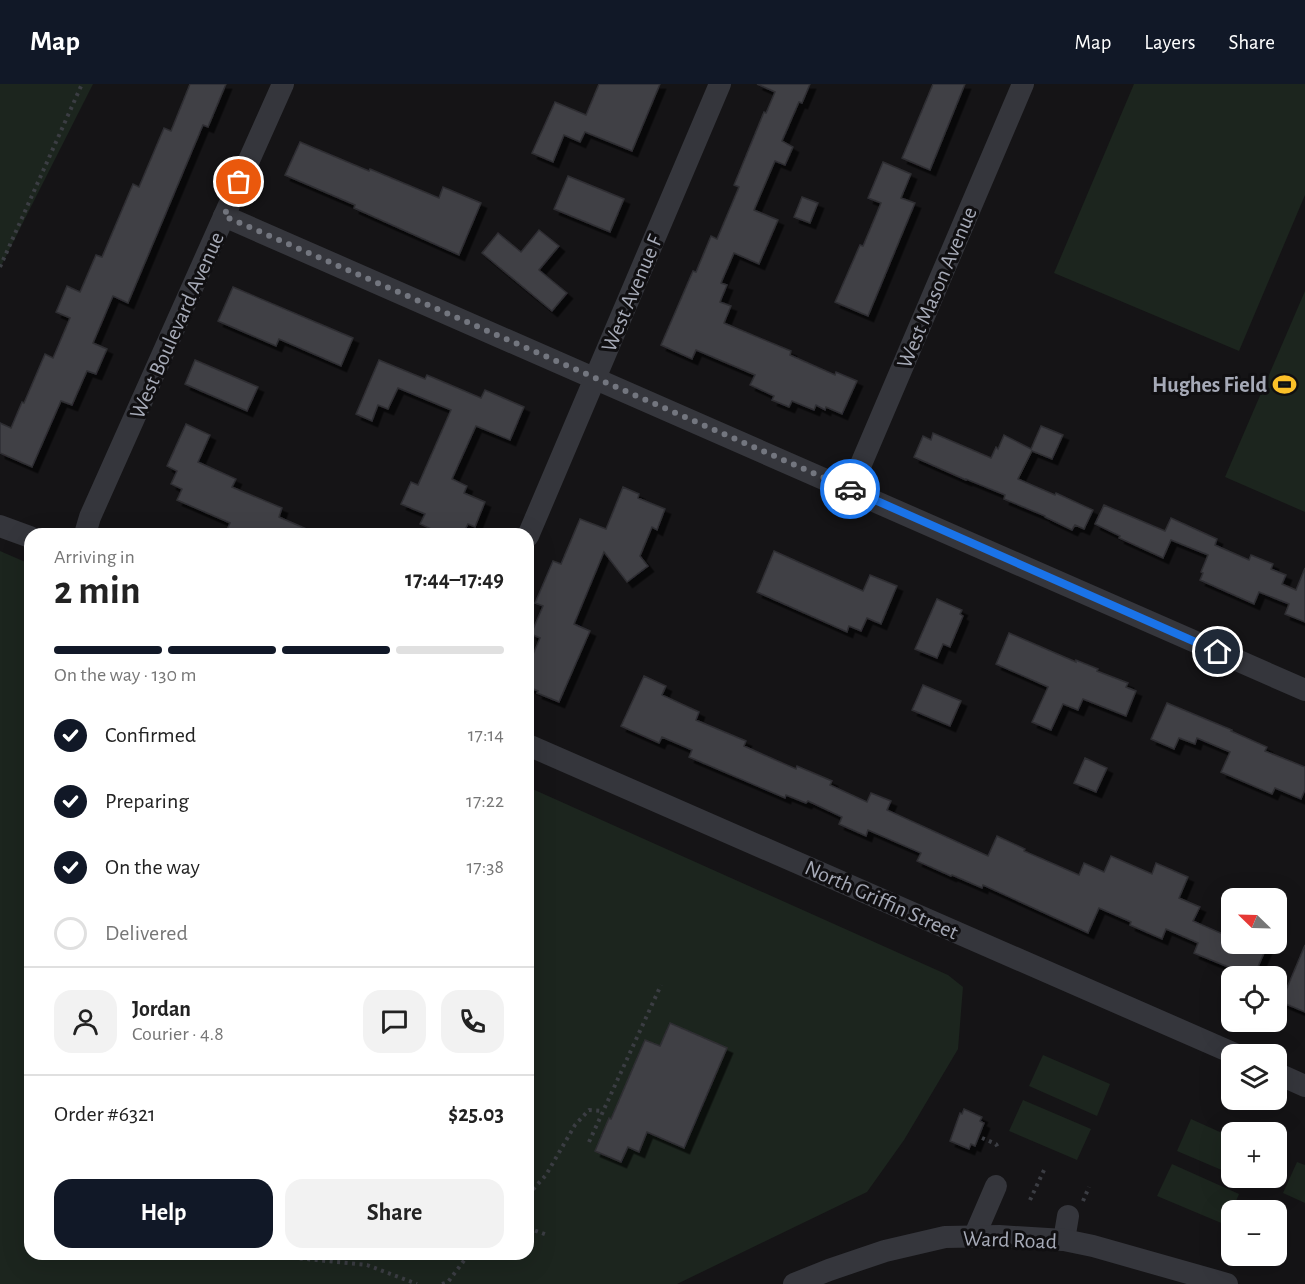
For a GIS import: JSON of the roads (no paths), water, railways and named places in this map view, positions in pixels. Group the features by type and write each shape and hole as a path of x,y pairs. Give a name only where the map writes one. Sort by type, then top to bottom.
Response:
{"street":[{"name":"West Boulevard Avenue","path":"87,528 283,84"},
{"name":"West Avenue F","path":"531,528 720,84"},
{"name":"West Mason Avenue","path":"850,490 1023,84"},
{"path":"224,216 1305,690"},
{"path":"0,526 24,535"},
{"name":"North Griffin Street","path":"534,748 1221,1048"},
{"path":"1287,1078 1305,1086"},
{"path":"974,1237 996,1186"},
{"path":"1064,1240 1068,1216"},
{"name":"Ward Road","path":"794,1284 885,1251 945,1237 999,1236 1064,1240 1093,1246 1227,1284"}],"place":[{"name":"Hughes Field","path":"1285,384"}]}
